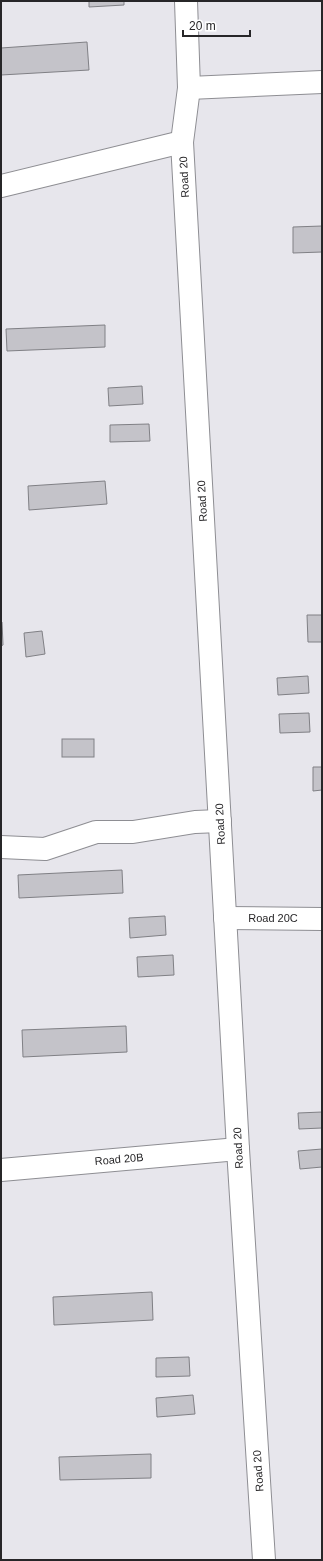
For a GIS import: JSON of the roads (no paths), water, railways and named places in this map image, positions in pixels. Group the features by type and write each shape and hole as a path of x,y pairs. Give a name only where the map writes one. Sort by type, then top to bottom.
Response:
{"street":[{"name":"Road 20","path":"186,1 189,88 182,142 238,1149 264,1560"},
{"path":"189,88 322,82"},
{"path":"1,186 182,142"},
{"path":"1,846 45,849 96,832 133,832 195,822 220,821"},
{"name":"Road 20C","path":"225,918 322,919"},
{"name":"Road 20B","path":"1,1170 238,1149"}]}
